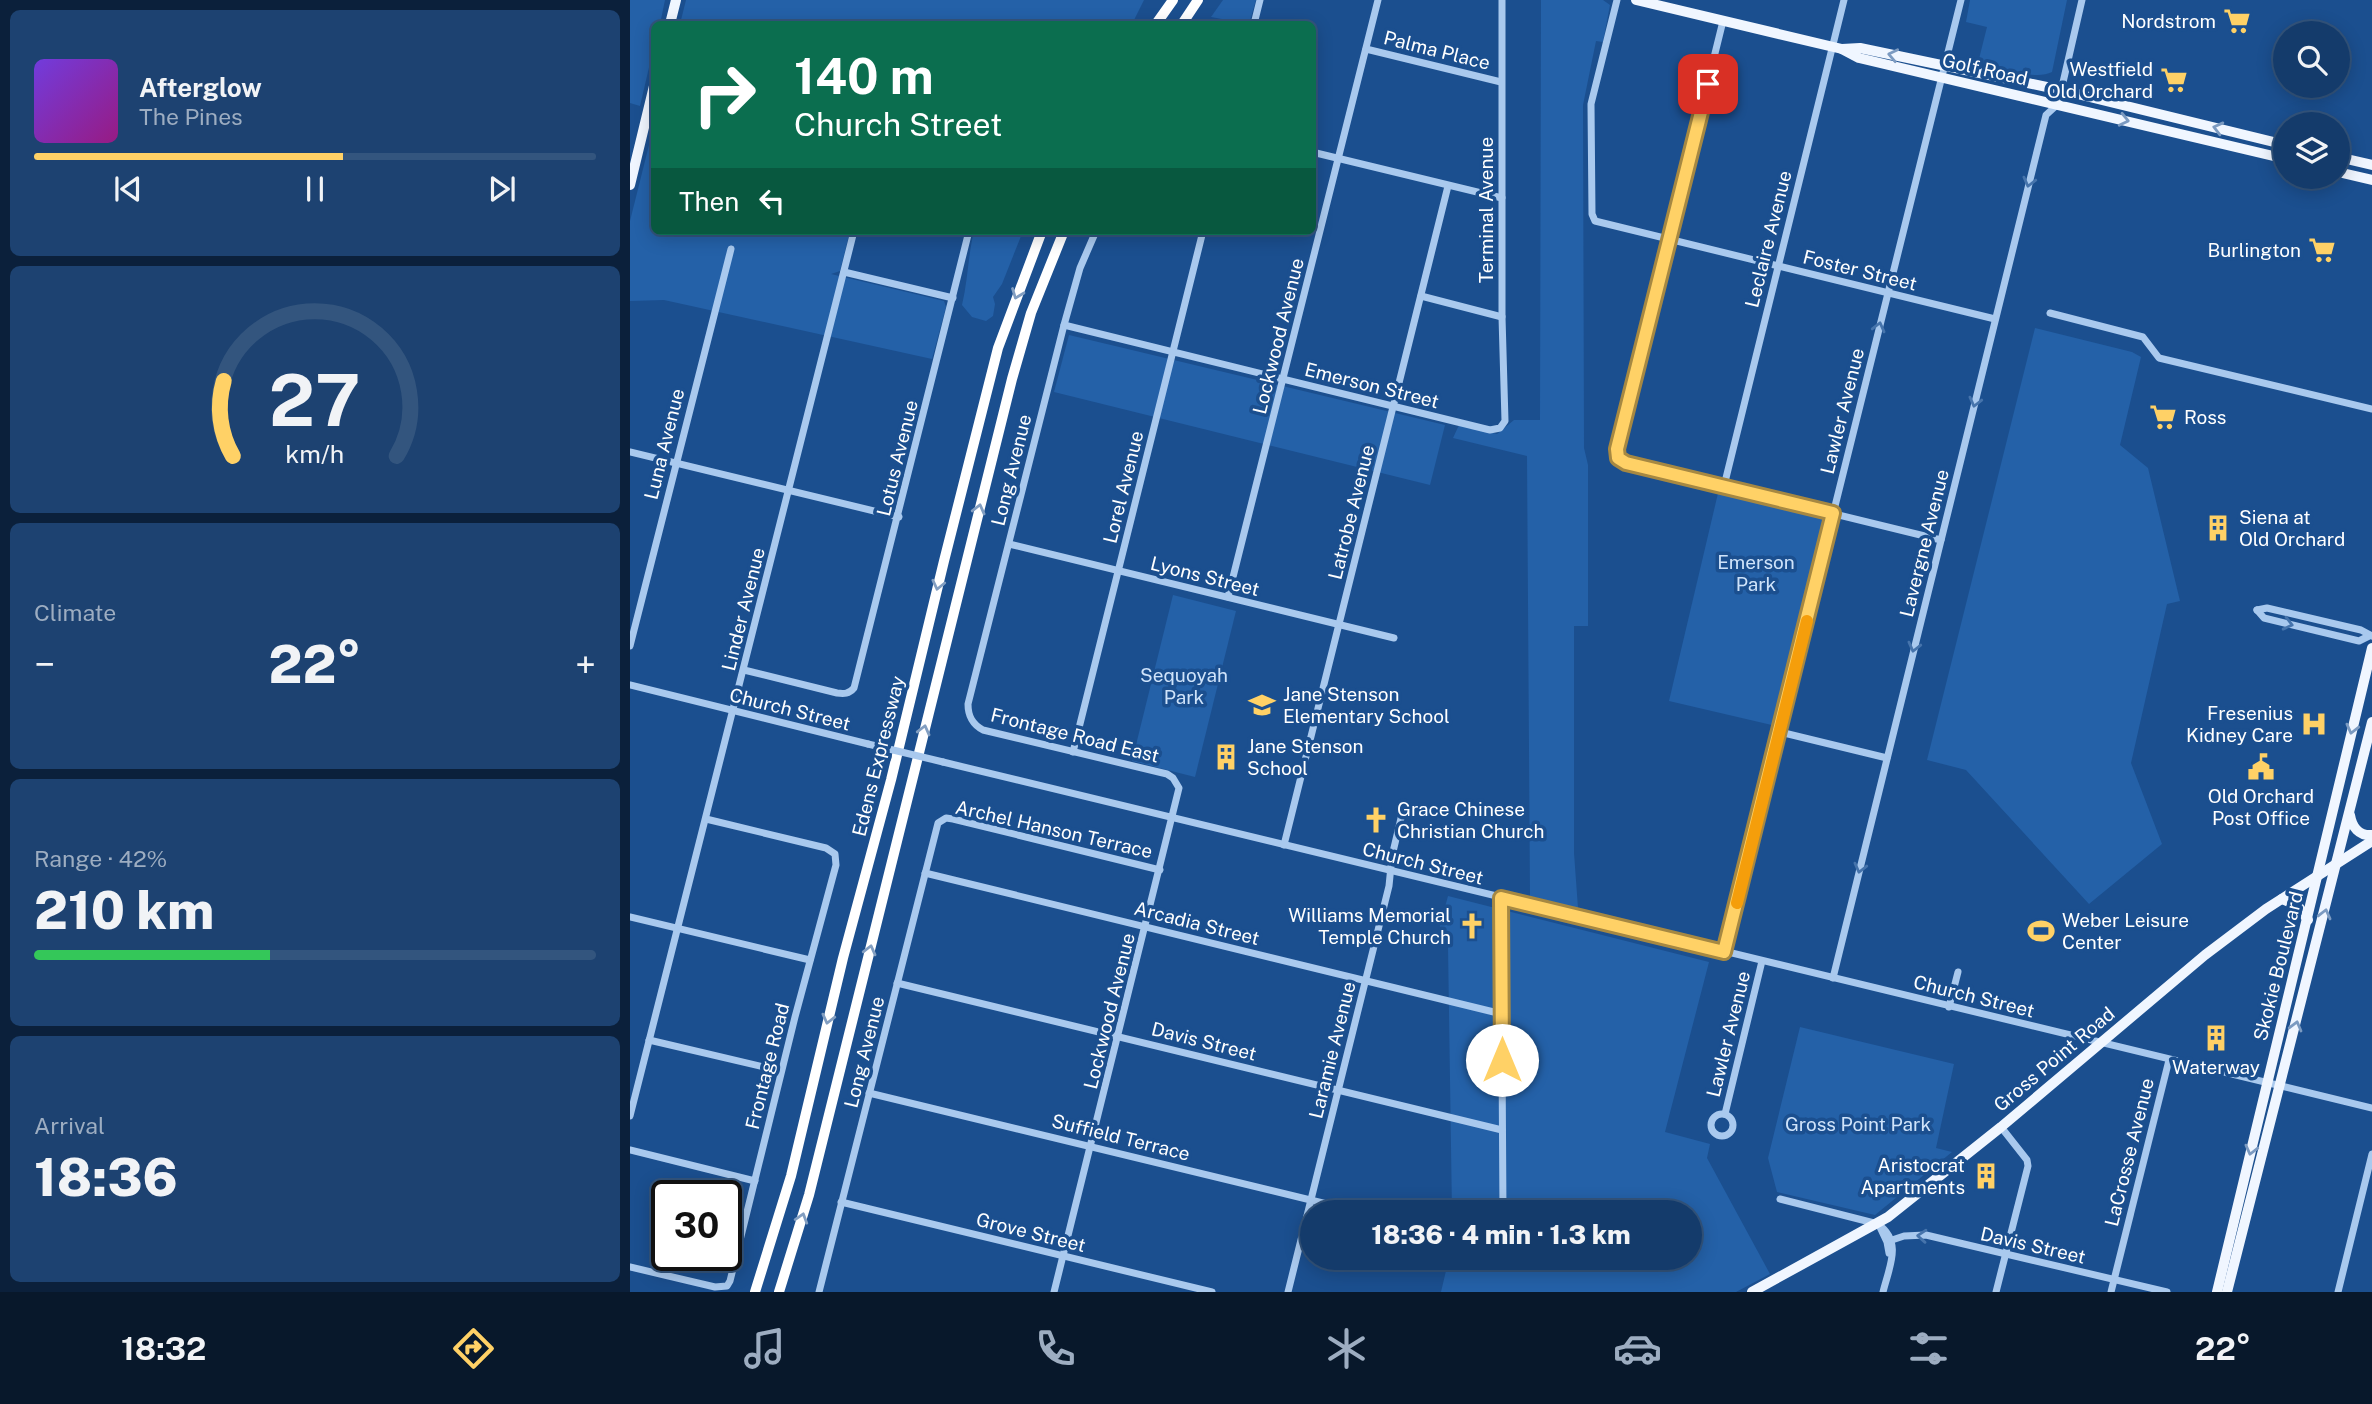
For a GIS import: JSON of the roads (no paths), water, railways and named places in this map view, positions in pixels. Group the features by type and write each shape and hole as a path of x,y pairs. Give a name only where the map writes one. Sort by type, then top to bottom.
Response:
{"highway":[{"path":"1158,21 1173,0"},
{"path":"1184,21 1198,0"},
{"name":"Edens Expressway","path":"755,1291 791,1176 843,958 891,780 998,348 1040,235"},
{"name":"Edens Expressway","path":"781,1289 809,1195 1012,379 1031,313 1062,235"}],"main road":[{"path":"671,21 676,0"},
{"name":"Golf Road","path":"1636,0 1837,48 1859,58 2273,156"},
{"name":"Golf Road","path":"1837,48 1860,48 2061,90 2273,142"},
{"path":"630,185 634,150 651,96"},
{"path":"2350,160 2372,165"},
{"path":"2350,175 2372,180"},
{"name":"Skokie Boulevard","path":"2217,1292 2372,648"},
{"name":"Skokie Boulevard","path":"2227,1292 2372,722"},
{"path":"2350,814 2351,824 2358,832 2372,835"},
{"name":"Gross Point Road","path":"1752,1292 1765,1289 1878,1224 2001,1126 2205,955 2282,899 2372,841"},
{"path":"2282,899 2298,906 2308,920"}],"street":[{"path":"1255,21 1261,0"},
{"name":"Lockwood Avenue","path":"1228,597 1378,0"},
{"name":"Terminal Avenue","path":"1502,0 1502,317 1505,421"},
{"name":"Foster Street","path":"1617,0 1591,104 1592,214 1595,221 1995,319"},
{"name":"Leclaire Avenue","path":"1724,486 1777,266 1837,48 1844,0"},
{"name":"Lawler Avenue","path":"1724,952 1961,0"},
{"path":"2037,99 2046,115 2058,104 2082,0"},
{"path":"1723,21 1617,449 1618,458 1626,463 1941,540"},
{"name":"Palma Place","path":"1366,49 1501,82"},
{"name":"Lavergne Avenue","path":"1833,978 2046,115"},
{"path":"1316,153 1502,198"},
{"name":"Latrobe Avenue","path":"1284,845 1448,186"},
{"name":"Linder Avenue","path":"630,1116 853,235"},
{"name":"Lotus Avenue","path":"744,670 837,694 851,692 856,682 899,517 968,235"},
{"name":"Long Avenue","path":"971,719 968,704 1064,325 1080,268 1094,235"},
{"name":"Lorel Avenue","path":"1073,752 1202,235"},
{"name":"Luna Avenue","path":"630,646 731,249"},
{"path":"844,272 953,298"},
{"path":"1421,296 1502,317"},
{"path":"2050,313 2146,338 2153,353 2159,358 2372,410"},
{"name":"Emerson Street","path":"1064,325 1490,430 1500,428 1505,421"},
{"path":"630,452 899,517"},
{"name":"Lyons Street","path":"1009,544 1394,638"},
{"path":"2267,608 2361,630 2370,636 2359,641 2264,618 2257,610 2267,608"},
{"name":"Church Street","path":"630,685 2372,1108"},
{"name":"Frontage Road East","path":"971,719 975,726 983,730 1167,774 1174,778 1179,788 1173,818"},
{"path":"1780,732 1887,758"},
{"name":"Laramie Avenue","path":"1311,1200 1389,886 1392,856 1402,814"},
{"name":"Lockwood Avenue","path":"1054,1292 1173,818"},
{"name":"Frontage Road","path":"630,1266 715,1287 727,1286 732,1276 781,1071 836,864 835,854 826,848 706,819"},
{"name":"Archel Hanson Terrace","path":"941,821 953,819 1160,870"},
{"name":"Long Avenue","path":"819,1292 936,829 941,821"},
{"name":"Arcadia Street","path":"926,873 1502,1014"},
{"path":"1501,898 1503,1200"},
{"path":"630,917 810,960"},
{"name":"Lawler Avenue","path":"1725,1114 1762,961"},
{"path":"1949,1007 1958,972"},
{"name":"Davis Street","path":"897,983 1502,1130"},
{"path":"649,1040 781,1071"},
{"name":"LaCrosse Avenue","path":"2111,1292 2169,1060"},
{"name":"Suffield Terrace","path":"869,1093 1311,1200"},
{"path":"1996,1292 2028,1166 2027,1160 2001,1126"},
{"path":"630,1150 755,1181"},
{"path":"2338,1292 2372,1154"},
{"path":"1780,1199 1878,1224 1888,1231 1893,1251 1883,1292"},
{"name":"Grove Street","path":"841,1202 1213,1292"},
{"path":"1878,1224 1887,1242 1890,1261"},
{"name":"Davis Street","path":"1892,1240 1904,1236 1926,1235 2167,1292"},
{"name":"Laramie Avenue","path":"1288,1292 1300,1244"}],"place":[{"name":"Nordstrom","path":"2237,21"},
{"name":"Westfield Old Orchard","path":"2174,80"},
{"name":"Burlington","path":"2322,250"},
{"name":"Ross","path":"2163,417"},
{"name":"Siena at Old Orchard","path":"2218,528"},
{"name":"Jane Stenson Elementary School","path":"1262,705"},
{"name":"Fresenius Kidney Care","path":"2314,724"},
{"name":"Jane Stenson School","path":"1226,757"},
{"name":"Old Orchard Post Office","path":"2261,767"},
{"name":"Grace Chinese Christian Church","path":"1376,820"},
{"name":"Williams Memorial Temple Church","path":"1472,926"},
{"name":"Weber Leisure Center","path":"2041,931"},
{"name":"Waterway","path":"2216,1038"},
{"name":"Aristocrat Apartments","path":"1986,1176"}],"park label":[{"name":"Emerson Park","path":"1756,573"},
{"name":"Sequoyah Park","path":"1184,686"},
{"name":"Gross Point Park","path":"1858,1124"}]}
